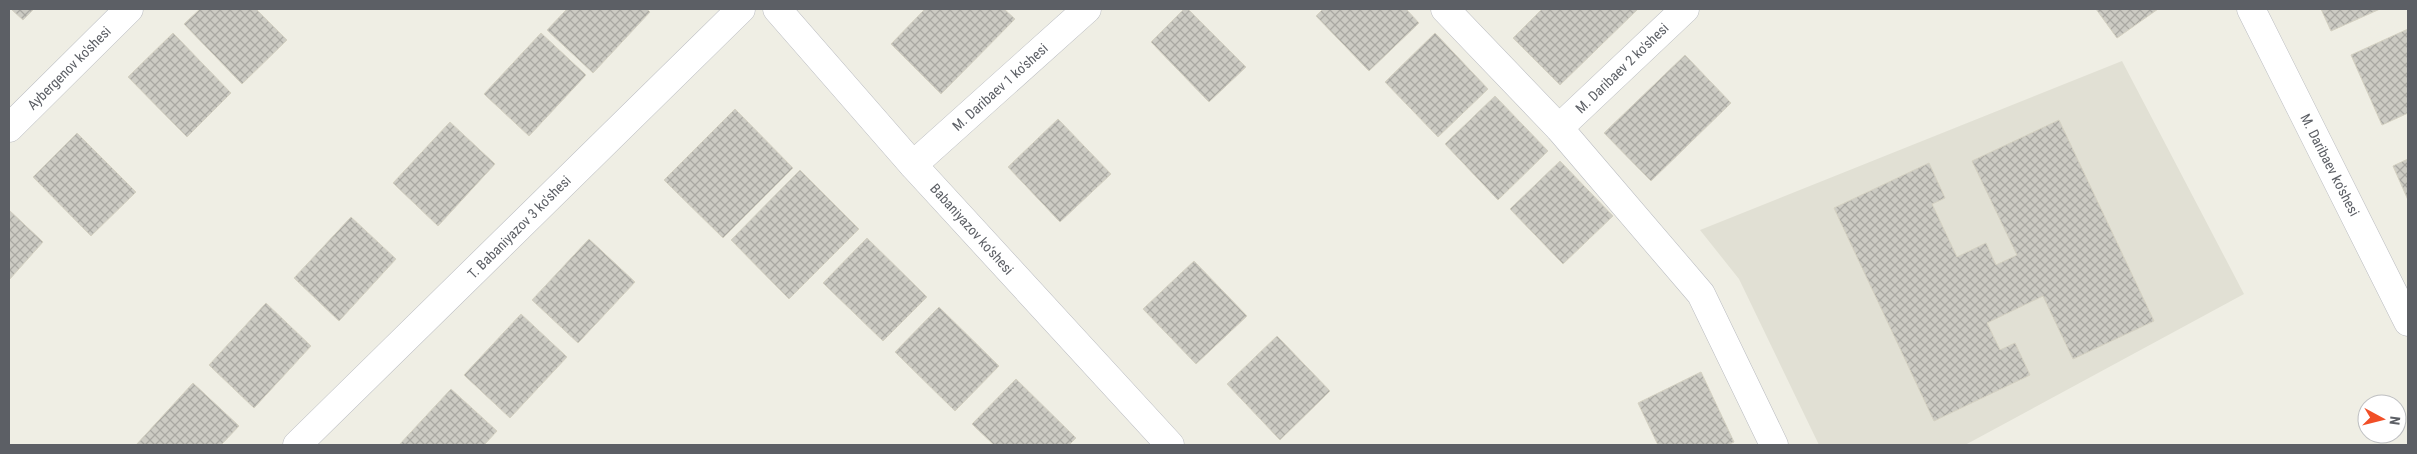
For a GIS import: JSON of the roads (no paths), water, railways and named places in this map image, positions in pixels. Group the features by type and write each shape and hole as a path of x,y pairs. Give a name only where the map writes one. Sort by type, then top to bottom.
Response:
{"street":[{"name":"Aybergenov ko'shesi","path":"9,128 129,9"},
{"name":"T. Babaniyazov 3 ko'shesi","path":"298,445 741,9"},
{"name":"Babaniyazov ko‘shesi","path":"777,9 913,165 1170,445"},
{"name":"M. Daribaev 1 ko'shesi","path":"913,165 1087,9"},
{"path":"1445,9 1560,128 1701,294 1774,445"},
{"name":"M. Daribaev 2 ko'shesi","path":"1560,128 1685,9"},
{"name":"M. Daribaev ko'shesi","path":"2251,9 2408,322"}]}
